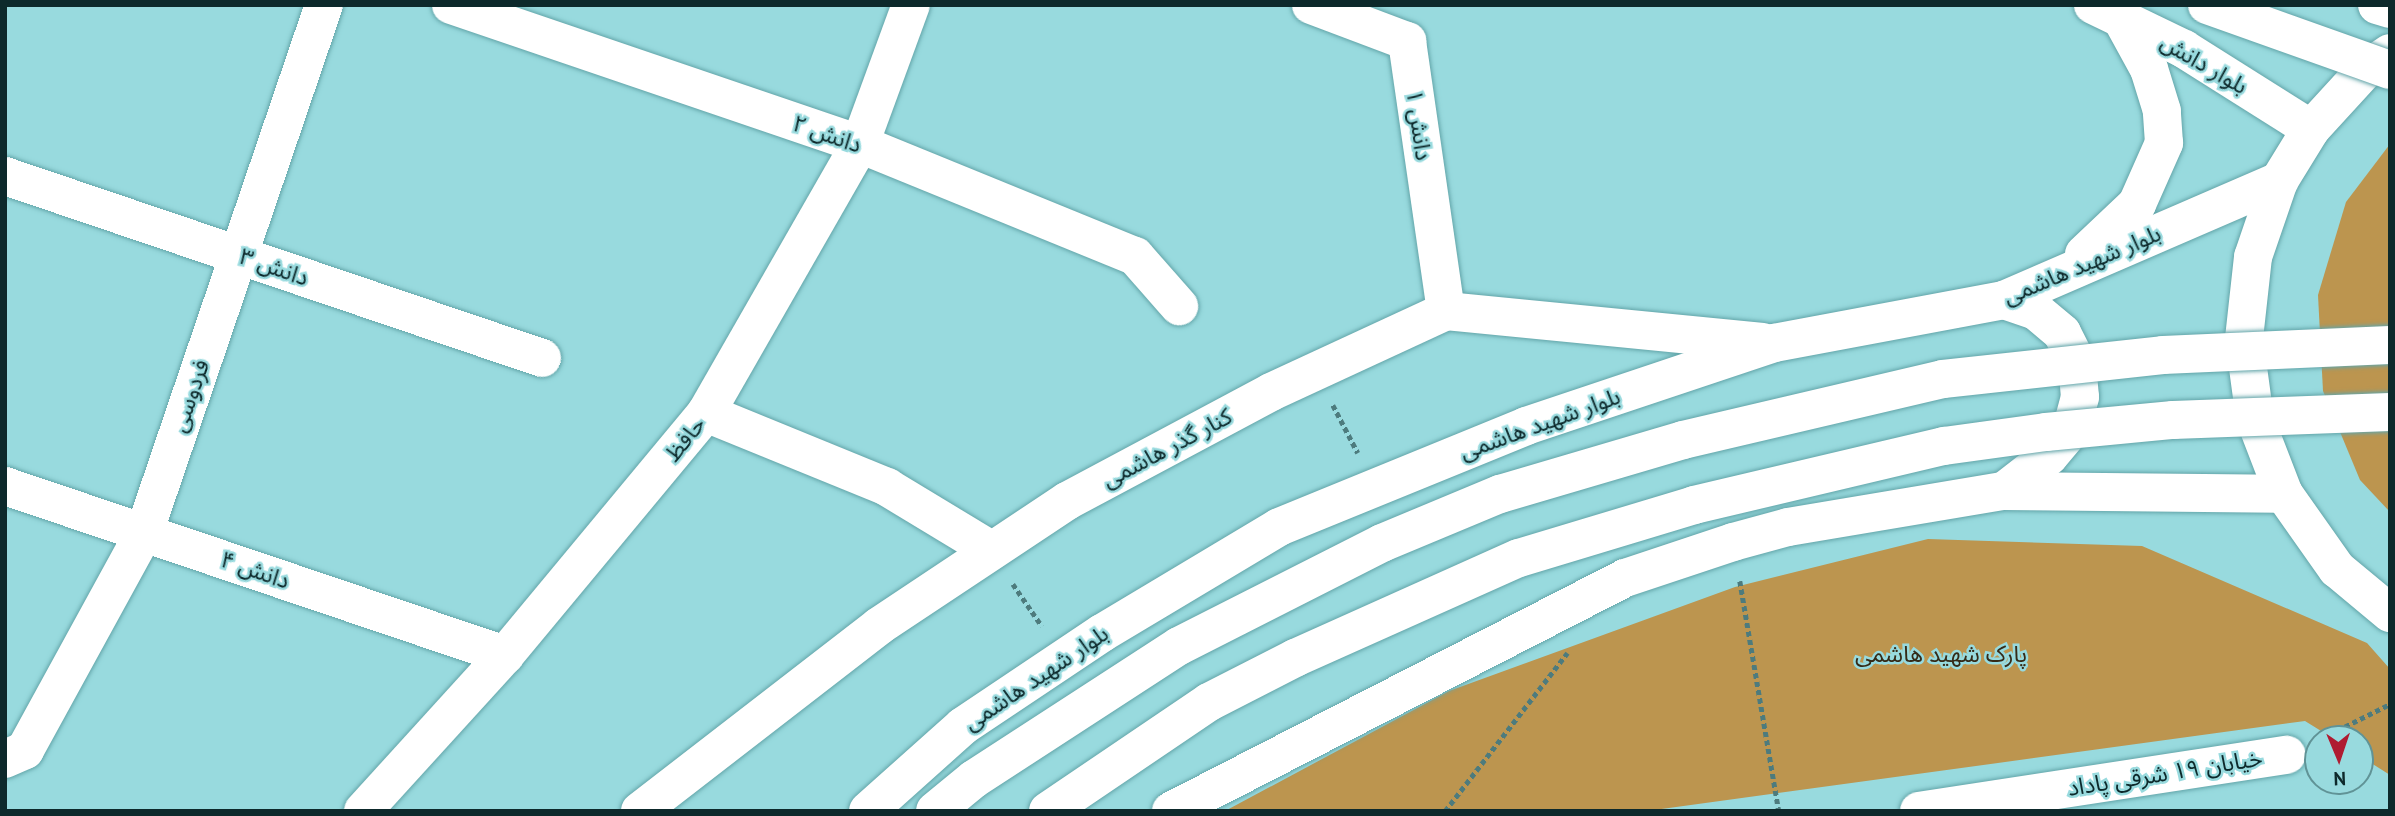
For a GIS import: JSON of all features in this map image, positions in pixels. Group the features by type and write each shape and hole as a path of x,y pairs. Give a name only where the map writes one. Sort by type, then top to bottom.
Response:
{"main road":[{"name":"فردوسی","path":"5,759 25,750 144,533 324,5"},
{"name":"دانش ۲","path":"451,5 860,144 1135,257 1179,306"},
{"name":"حافظ","path":"363,811 505,655 706,413 860,144 911,5"},
{"name":"دانش ۱","path":"1311,5 1407,41 1446,311"},
{"path":"2207,5 2390,70"},
{"path":"2377,5 2390,9"},
{"path":"2044,283 2112,232 2137,204 2164,143 2162,111 2149,69 2107,12"},
{"name":"بلوار دانش","path":"2107,12 2184,49 2311,129"},
{"path":"2390,53 2366,69 2311,129 2280,181 2253,257 2244,338 2255,419 2284,494 2337,569 2390,613"},
{"name":"دانش ۳","path":"5,176 542,358"},
{"name":"بلوار شهید هاشمی","path":"868,811 962,726 1064,659 1279,527 1526,426 1774,343 2004,300 2280,181"},
{"path":"2004,300 2036,311 2062,333 2077,363 2080,397 2071,429 2049,456 2004,491"},
{"path":"1446,311 1774,343"},
{"name":"کنار گذر هاشمی","path":"640,811 737,731 990,550 1066,501 1316,372 1446,311"},
{"path":"935,811 974,779 1179,646 1382,543 1500,494 1683,440 1943,379 2163,355 2390,345"},
{"path":"1048,811 1209,702 1307,652 1519,558 1694,505 1944,446 2046,432 2173,420 2390,412"},
{"path":"706,413 887,487 990,550"},
{"name":"دانش ۴","path":"5,486 505,655"},
{"path":"1171,811 1625,578 1733,542 1801,525 2004,491 2284,494"},
{"name":"خیابان ۱۹ شرقی پاداد","path":"1919,811 2303,747"}],"path":[{"path":"1316,372 1376,488"},
{"path":"1733,542 1779,811"},
{"path":"990,550 1064,659"},
{"path":"1445,811 1576,641"},
{"path":"2303,747 2390,704"}],"green space":[{"path":"2390,144 2390,512 2360,480 2323,391 2318,295 2346,202"},
{"name":"پارک شهید هاشمی","path":"1928,539 2142,546 2367,643 2390,669 2390,775 2374,765 2374,725 2311,725 2305,721 1647,811 1225,811 1449,691 1735,587"}]}
